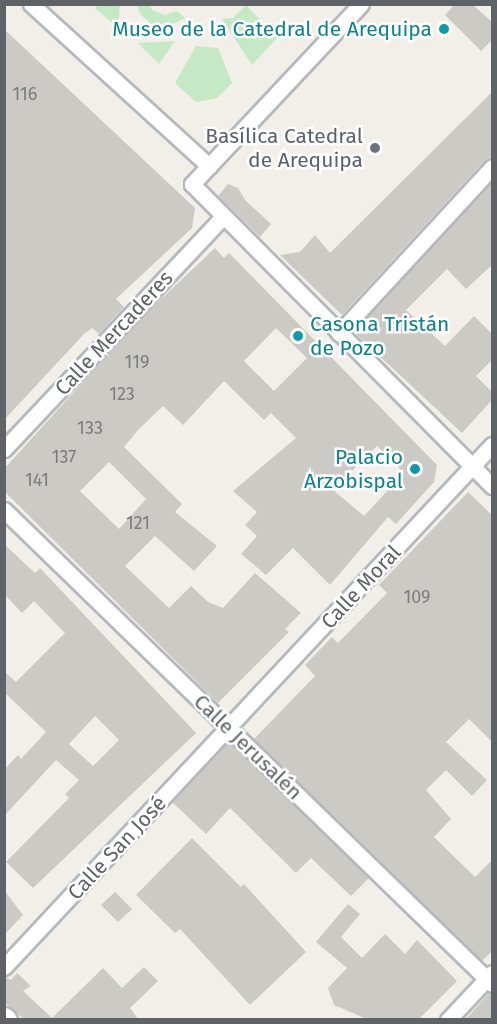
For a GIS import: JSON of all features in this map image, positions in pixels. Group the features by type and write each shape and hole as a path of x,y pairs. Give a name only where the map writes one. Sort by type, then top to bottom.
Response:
{"street":[{"path":"31,4 209,166"},
{"path":"361,4 192,184 492,486"},
{"path":"339,333 492,167"},
{"name":"Calle Mercaderes","path":"4,449 224,217"},
{"name":"Calle Moral","path":"229,729 492,445"},
{"name":"Calle Jerusalén","path":"4,510 491,979"},
{"name":"Calle San José","path":"4,966 229,729"},
{"path":"448,1020 491,979"}],"green space":[{"path":"101,4 120,5 118,28 95,8"},
{"path":"137,5 150,5 152,10 165,15 177,11 185,18 173,24 151,24 140,14"},
{"path":"246,5 277,38 252,65 222,19 233,18"},
{"path":"175,41 159,64 138,43"},
{"path":"196,46 218,48 232,83 217,98 196,102 175,83"}],"building":[{"path":"455,4 472,4 492,22 492,40 481,51 445,15"},
{"path":"4,29 195,208 192,228 116,299 124,307 99,334 92,328 84,334 4,420"},
{"path":"492,92 492,157 485,160 342,315 280,255 300,252 315,235 330,253"},
{"path":"492,181 492,265 466,289 447,269 406,310 445,346 474,316 492,334 492,360 476,376 492,392 492,400 462,433 357,335 356,329"},
{"path":"228,184 238,188 246,201 271,224 260,237 218,196"},
{"path":"215,248 224,258 229,253 437,465 434,482 396,524 388,517 330,585 293,548 266,575 241,554 257,536 245,525 257,512 233,491 296,438 271,413 264,420 224,381 183,425 163,406 138,430 124,447 182,504 175,512 217,546 194,571 155,536 125,566 169,608 191,586 208,602 223,608 255,573 301,613 285,629 289,632 218,703 4,491 4,469 138,321","holes":["276,328 307,358 274,391 244,361","377,446 404,473 364,516 333,490","109,462 146,499 119,529 80,491"]},
{"path":"468,492 492,515 492,742 469,719 446,742 487,780 472,796 446,770 426,790 451,819 434,837 475,877 492,860 492,951 482,961 254,739 315,676 305,665 332,637 338,643 387,593 379,585"},
{"path":"4,544 35,573 40,568 196,733 33,888 6,862 69,798 65,794 79,780 56,760 4,816 4,770 18,755 21,759 46,732 4,692 4,671 16,682 65,633 34,601 22,613 4,594","holes":["95,716 119,740 93,766 69,744"]},
{"path":"228,741 369,878 351,896 311,858 296,873 230,808 206,834 172,802"},
{"path":"192,838 241,887 244,884 306,952 250,1005 180,929 175,933 136,895"},
{"path":"4,890 23,915 4,935"},
{"path":"115,892 132,909 118,922 101,905"},
{"path":"348,904 360,914 341,937 362,958 385,934 405,954 417,940 457,981 418,1020 369,1020 334,1005 328,988 347,968 316,942"},
{"path":"144,967 158,981 130,1008 139,1020 25,1020 4,1002 4,976 11,980 17,973 31,986 23,991 52,1018 103,968 122,988"},
{"path":"489,993 492,993 492,1020 465,1020"}],"place":[{"name":"Museo de la Catedral de Arequipa","path":"444,29"},
{"name":"Basílica Catedral de Arequipa","path":"375,148"},
{"name":"Casona Tristán de Pozo","path":"298,336"},
{"name":"Palacio Arzobispal","path":"415,469"}]}
